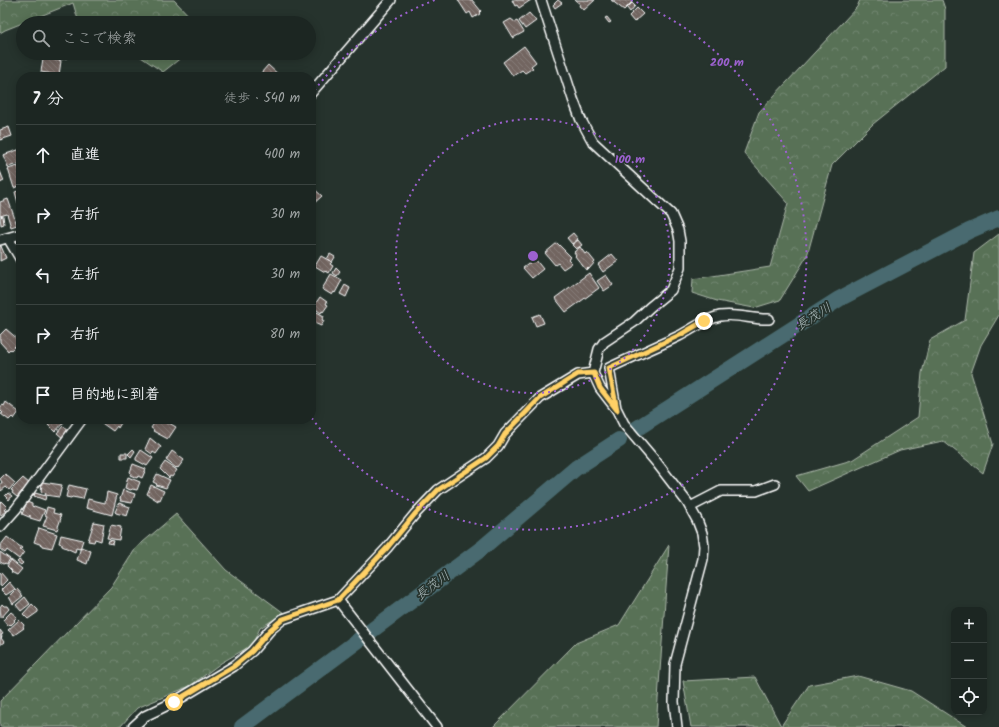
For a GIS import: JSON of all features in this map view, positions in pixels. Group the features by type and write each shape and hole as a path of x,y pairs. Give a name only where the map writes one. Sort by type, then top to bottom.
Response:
{"street":[{"path":"316,87 391,0"},
{"path":"541,0 573,99 581,120 593,142 671,214 678,230 680,241 680,268 671,290 634,322 604,342 599,350 594,373 600,388 617,410 624,424 657,463 690,507 702,533 704,546 703,559 676,664 674,702 677,727"},
{"path":"16,235 4,239 16,254"},
{"path":"617,410 609,368 680,335 704,321 721,316 737,316 760,320 770,319"},
{"path":"133,727 145,716 174,702 234,666 252,651 270,630 283,619 338,600 387,548 415,514 438,490 486,458 498,446 505,434 540,398 578,374 594,373"},
{"path":"0,527 16,509 78,424"},
{"path":"690,507 721,491 756,491 775,484"},
{"path":"338,600 436,727"}],"green space":[{"path":"0,0 174,0 189,16 77,16 73,3 40,16 16,16 16,26 0,33"},
{"path":"860,0 942,0 945,9 945,66 873,124 832,165 807,256 780,300 754,308 717,301 692,293 693,279 770,267 788,203 744,153 759,112 857,7"},
{"path":"145,60 178,60 163,72"},
{"path":"999,234 999,315 981,345 971,373 993,444 983,473 943,441 900,450 808,491 796,476 852,460 918,417 922,373 930,340 965,320 974,253"},
{"path":"176,514 226,570 284,613 260,628 252,645 221,663 190,686 137,708 120,727 0,727 0,701 111,587 136,548"},
{"path":"669,545 656,727 493,727 576,643 619,625"},
{"path":"858,676 911,691 967,727 691,727 683,681 755,677 781,726 809,685"}],"building":[{"path":"458,0 472,0 481,11 479,13 480,14 473,18 470,12 467,14"},
{"path":"512,0 531,0 519,8 517,5 515,6"},
{"path":"558,0 562,3 555,8 553,5"},
{"path":"575,0 595,0 584,10"},
{"path":"611,0 630,0 632,2 624,10"},
{"path":"632,3 635,6 630,12 627,8"},
{"path":"637,8 643,14 634,22 629,16"},
{"path":"529,13 536,21 525,29 519,21"},
{"path":"607,17 611,22 609,23 605,18"},
{"path":"511,19 515,22 517,21 524,32 513,38 504,23"},
{"path":"524,46 536,62 531,66 533,68 525,73 522,70 513,76 503,62"},
{"path":"43,60 61,61 59,72 41,72"},
{"path":"268,65 276,72 262,72"},
{"path":"9,127 12,136 0,140 0,130"},
{"path":"16,151 16,165 8,167 3,155"},
{"path":"16,167 16,187 14,188 8,169"},
{"path":"0,171 4,181 0,183"},
{"path":"316,191 322,196 316,201"},
{"path":"8,199 16,225 11,227 7,214 0,216 0,202"},
{"path":"3,216 4,224 1,225 0,217"},
{"path":"573,233 578,239 572,244 567,238"},
{"path":"578,240 582,245 576,249 572,245"},
{"path":"557,243 571,257 568,259 572,263 563,269 558,263 555,265 545,253"},
{"path":"1,246 6,258 0,261 0,247"},
{"path":"580,247 585,254 587,252 595,262 589,269 588,268 586,270 575,256 576,255 574,252"},
{"path":"330,254 335,257 332,262 327,259"},
{"path":"612,254 618,261 603,272 598,265"},
{"path":"321,256 332,262 330,264 333,266 329,273 316,267"},
{"path":"535,259 543,269 532,278 523,268"},
{"path":"336,268 340,272 337,276 333,273"},
{"path":"589,273 599,288 566,312 555,298"},
{"path":"331,274 342,280 335,293 334,292 332,295 322,289"},
{"path":"606,275 613,285 604,291 597,281"},
{"path":"345,285 350,288 346,297 340,294"},
{"path":"320,297 327,302 326,304 328,305 321,313 316,309 316,303"},
{"path":"316,312 324,316 322,320 324,321 321,326 316,324"},
{"path":"540,314 544,323 536,326 532,317"},
{"path":"6,329 16,338 16,345 8,351 0,342 0,335"},
{"path":"6,402 16,410 16,416 14,419 12,417 9,420 1,414 3,413 0,410 0,407 3,405 4,406"},
{"path":"49,424 62,424 55,432 48,425"},
{"path":"103,424 120,424 118,428 117,426 113,431"},
{"path":"154,424 171,424 176,427 168,439 153,431 154,430 151,428"},
{"path":"63,426 70,432 64,439 57,433"},
{"path":"150,438 161,447 156,454 153,452 152,454 145,449"},
{"path":"133,449 135,451 131,457 128,454"},
{"path":"141,450 153,458 147,466 136,460"},
{"path":"172,451 184,460 178,468 166,460"},
{"path":"121,453 127,453 127,458 121,458"},
{"path":"165,462 177,470 172,477 170,476 169,478 160,469"},
{"path":"133,464 146,469 142,478 138,476 137,478 130,475"},
{"path":"5,474 15,483 9,490 6,487 1,491 0,485 2,482 0,479"},
{"path":"157,474 170,480 166,488 156,485 157,484 153,482"},
{"path":"128,477 140,482 137,490 125,488"},
{"path":"23,478 30,484 24,493 22,491 17,497 11,490"},
{"path":"42,482 62,485 59,497 45,495 46,493 41,492"},
{"path":"69,485 86,489 83,499 66,497"},
{"path":"151,485 164,491 160,500 158,499 158,501 147,494"},
{"path":"123,490 135,494 132,503 120,501"},
{"path":"107,492 117,495 112,515 86,508 88,499 105,503"},
{"path":"8,493 12,496 9,500 5,496"},
{"path":"35,493 46,496 45,500 34,496"},
{"path":"1,501 7,507 4,510 6,511 0,516 0,503"},
{"path":"27,502 32,504 33,507 34,506 45,510 40,521 30,518 30,515 29,517 22,514"},
{"path":"119,503 130,507 127,516 115,512"},
{"path":"47,507 54,509 53,513 61,515 57,530 43,526 47,516 45,515"},
{"path":"94,522 104,524 101,541 95,539 94,542 88,541"},
{"path":"111,525 121,527 119,540 107,538"},
{"path":"39,528 57,534 52,548 42,546 34,542"},
{"path":"61,535 83,540 80,549 76,548 75,552 62,546 62,544 59,543"},
{"path":"7,537 22,548 20,550 24,552 19,559 7,550 5,553 0,549 0,546"},
{"path":"109,540 114,541 113,544 108,543"},
{"path":"81,547 91,551 87,564 77,560"},
{"path":"0,552 10,559 7,564 0,562"},
{"path":"11,560 22,569 17,575 11,572 12,571 7,566"},
{"path":"19,560 23,563 21,565 17,562"},
{"path":"1,573 7,580 0,586 0,574"},
{"path":"9,582 15,589 6,595 1,590"},
{"path":"17,589 23,596 13,604 9,597"},
{"path":"25,597 30,604 21,611 16,605"},
{"path":"2,604 7,606 9,609 1,618 0,607"},
{"path":"32,604 38,612 28,619 23,614"},
{"path":"11,612 17,617 11,625 10,624 8,626 3,620"},
{"path":"19,620 24,625 24,628 14,635 8,630"},
{"path":"0,630 3,634 1,635 1,638 4,642 0,645"}],"waterway":[{"name":"長茂川","path":"636,429 839,299 969,231 999,218"},
{"name":"長茂川","path":"242,727 481,549 576,468 619,440"}],"route":[{"path":"174,702 234,666 252,651 270,630 283,619 338,600 387,548 415,514 438,490 486,458 498,446 505,434 540,398 578,374 594,373 600,388 617,410 609,368 680,335 704,321"}]}
